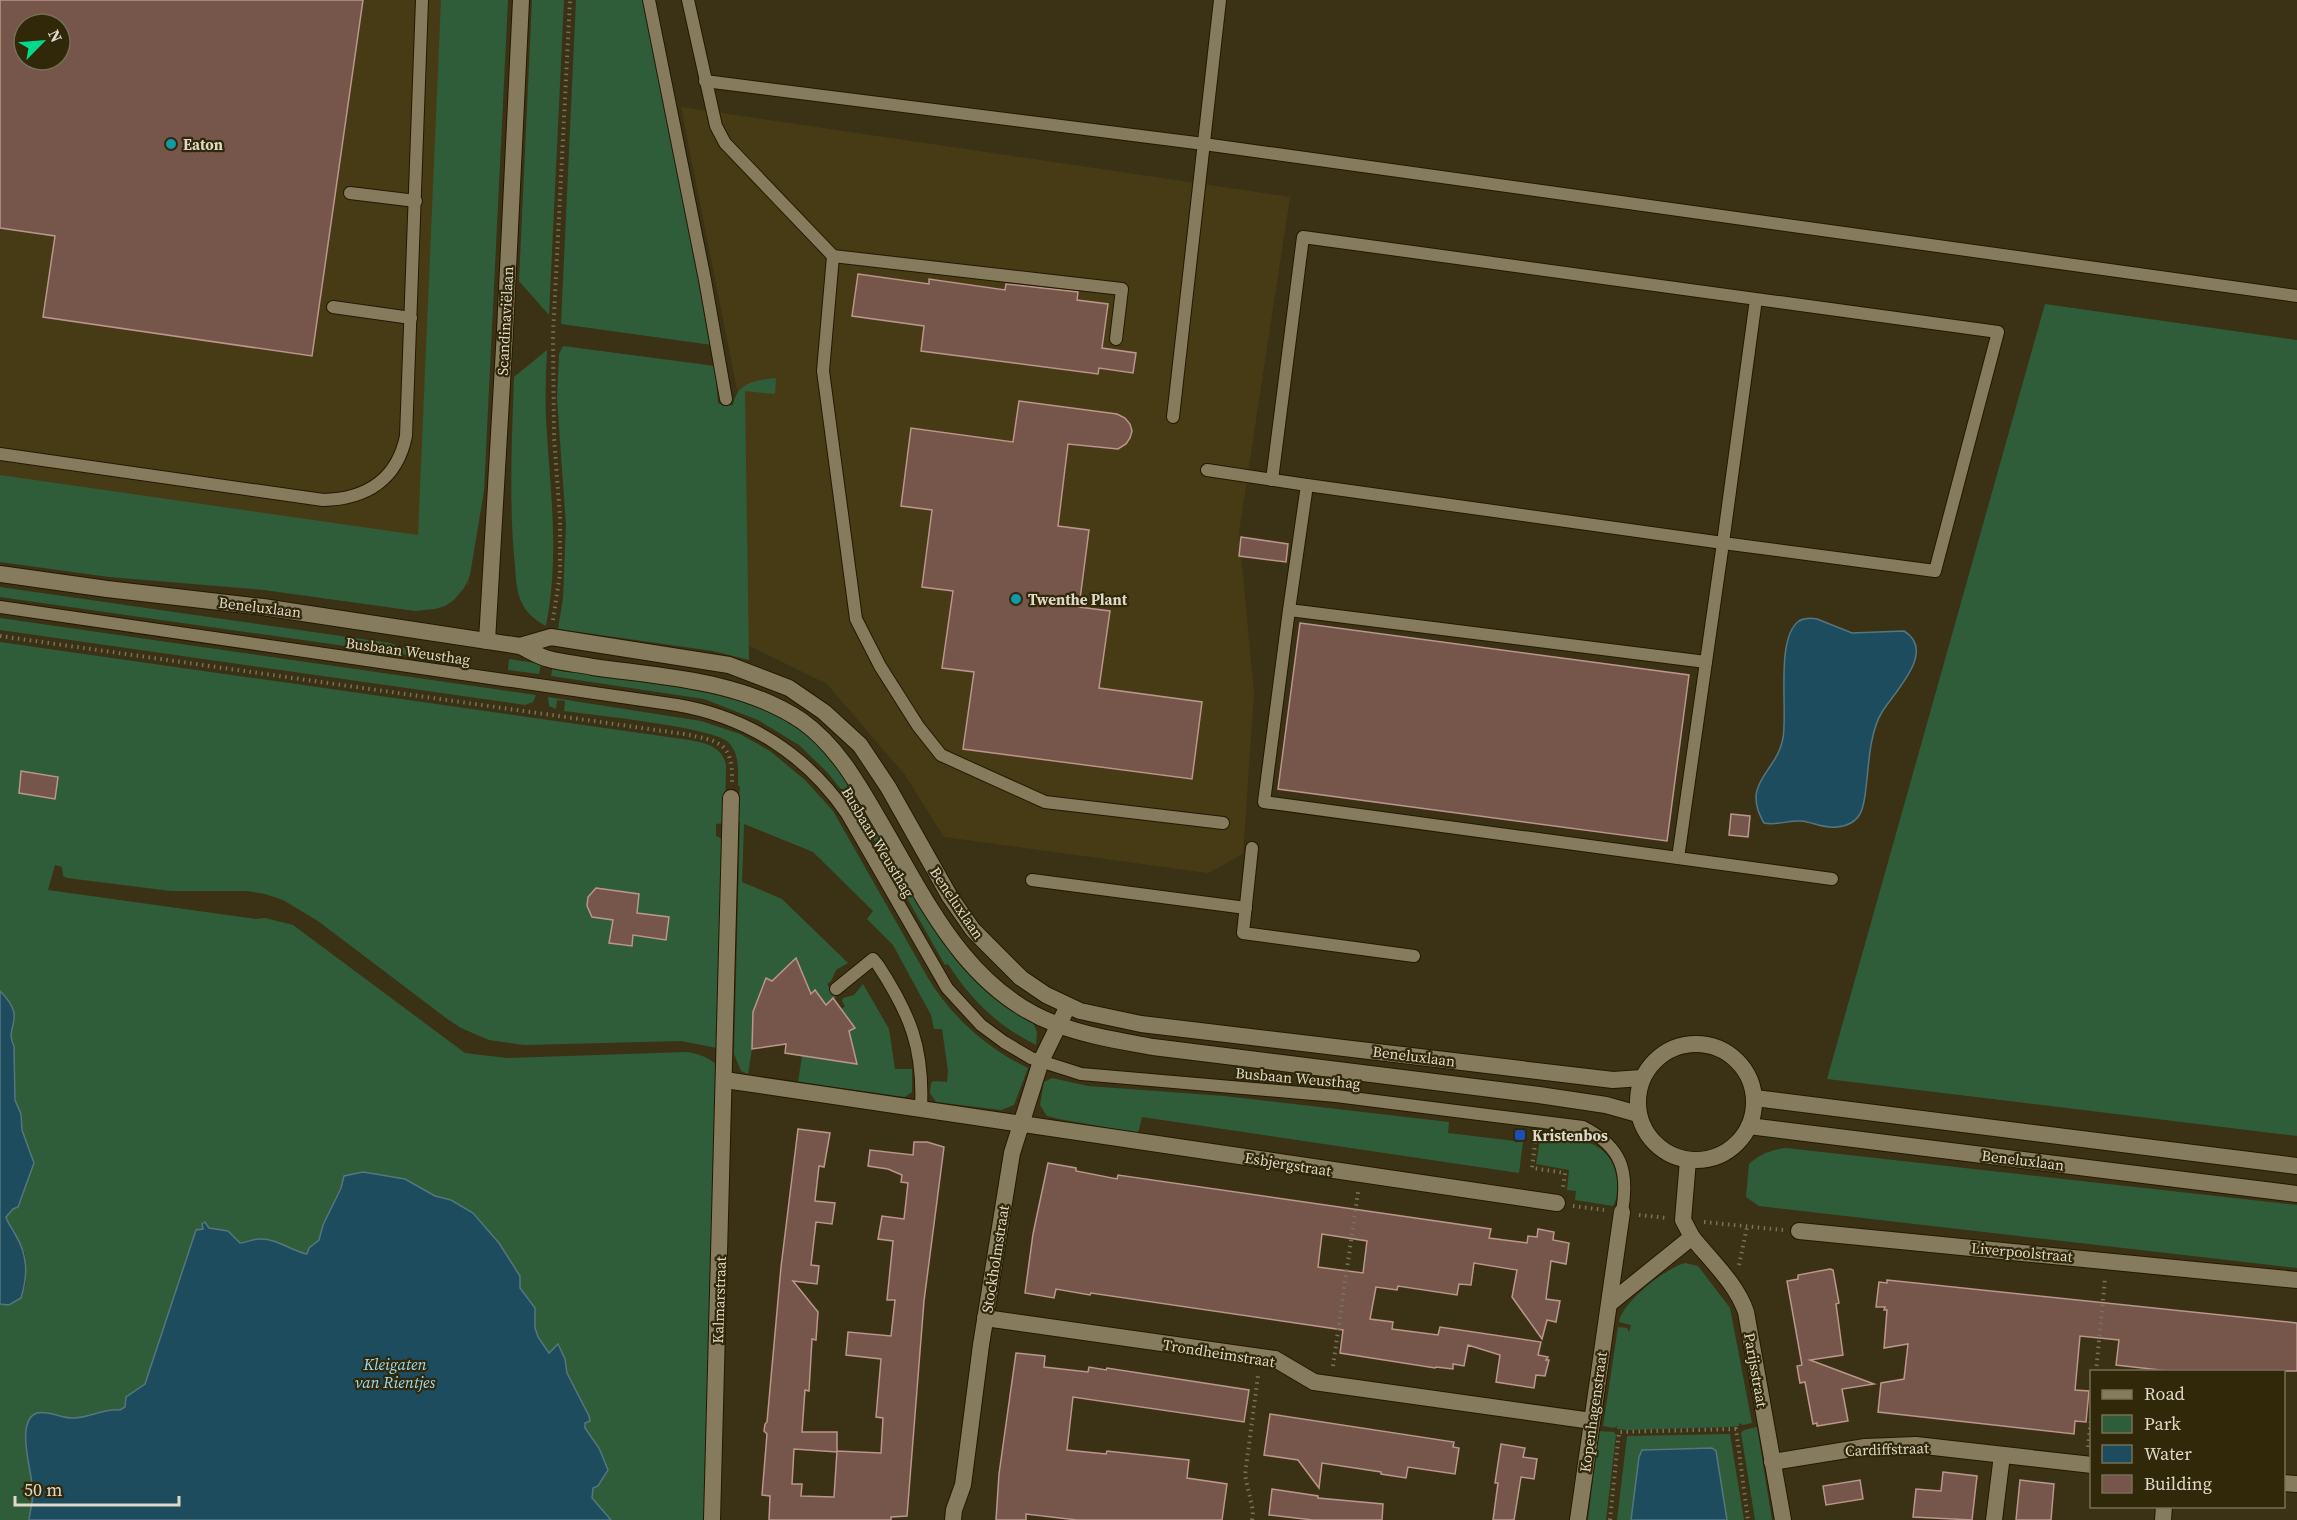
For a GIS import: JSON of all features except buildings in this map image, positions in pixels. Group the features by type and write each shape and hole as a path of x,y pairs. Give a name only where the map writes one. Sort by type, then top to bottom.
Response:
{"street":[{"name":"Scandinaviëlaan","path":"487,641 521,0"},
{"name":"Beneluxlaan","path":"0,574 107,590 263,607 520,646 547,659 683,679 743,693 765,701 802,721 826,740 847,766 934,917 955,947 974,968 1015,1002 1036,1015 1058,1025 1153,1047 1539,1095 1606,1105 1638,1114"},
{"name":"Beneluxlaan","path":"520,646 551,637 729,665 789,688 824,712 860,745 888,787 950,897 973,930 1021,978 1046,995 1080,1011 1141,1024 1613,1080 1642,1078"},
{"name":"Kalmarstraat","path":"712,1520 731,798"},
{"name":"Stockholmstraat","path":"953,1520 963,1485 985,1318 1012,1153 1041,1061 1068,1006"},
{"path":"1687,1043 1708,1044 1736,1059 1749,1077 1755,1098 1749,1126 1738,1143 1722,1154 1696,1160 1671,1155 1651,1140 1638,1114 1637,1106 1642,1078 1656,1059 1673,1047 1687,1043"},
{"path":"725,1080 1020,1122"},
{"name":"Beneluxlaan","path":"1755,1098 2297,1166"},
{"name":"Esbjergstraat","path":"1020,1122 1361,1175 1559,1198"},
{"name":"Beneluxlaan","path":"1749,1126 2297,1194"},
{"path":"1609,1304 1692,1237 1683,1220 1688,1160"},
{"name":"Kopenhagenstraat","path":"1578,1520 1622,1212"},
{"name":"Liverpoolstraat","path":"1799,1231 2297,1280"},
{"name":"Parijsstraat","path":"1692,1237 1742,1298 1783,1520"},
{"name":"Trondheimstraat","path":"985,1318 1275,1359 1314,1382 1592,1421"},
{"name":"Cardiffstraat","path":"1772,1462 1865,1447 1906,1445 2089,1465"},
{"path":"1994,1520 2002,1455"}],"lane":[{"path":"0,454 323,500 339,500 355,496 384,480 402,453 406,436 422,0"},
{"path":"649,0 703,269 726,399"},
{"path":"688,0 716,126 725,144 833,256 1122,289 1116,339"},
{"path":"1173,417 1220,0"},
{"path":"705,81 1204,144 2297,296"},
{"path":"350,193 416,201"},
{"path":"1207,470 1307,486 1935,571 1998,332 1303,237 1272,480"},
{"path":"833,256 823,371 856,619 880,666 918,726 941,755 1045,802 1223,823"},
{"path":"1678,858 1756,299"},
{"path":"333,307 411,318"},
{"path":"1307,486 1264,802 1832,879"},
{"name":"Busbaan Weusthag","path":"0,607 544,685 712,712 754,730 793,754 828,788 847,814 937,972 953,995 969,1014 992,1034 1020,1052 1081,1074 1336,1096 1583,1127 1601,1137 1612,1148 1622,1167 1626,1189 1622,1212"},
{"path":"1289,610 1706,662"},
{"path":"1252,848 1243,933 1414,956"},
{"path":"1032,880 1246,908"},
{"path":"836,989 873,959 878,965 904,1008 914,1035 921,1061 921,1108"}],"path":[{"path":"551,637 560,563 560,518 554,438 553,335 570,0"},
{"path":"0,636 684,734 715,741 726,749 731,759 731,798"},
{"path":"540,713 544,685"},
{"path":"1538,1121 1532,1168 1565,1173 1559,1198"},
{"path":"1329,1384 1361,1175"},
{"path":"1683,1220 1799,1231"},
{"path":"1733,1285 1747,1227"},
{"path":"2096,1370 2107,1260"},
{"path":"1252,1520 1253,1511 1245,1475 1260,1357"},
{"path":"1610,1520 1620,1432 1736,1429 1748,1520"},
{"path":"2089,1465 2090,1438"}],"shaded area":[{"path":"0,0 491,0 469,585 0,525"},
{"path":"681,107 1290,197 1239,532 1254,694 1243,854 1208,873 944,837 905,775 827,684 748,645 740,405"}],"green space":[{"path":"441,0 508,0 484,491 470,575 464,588 454,600 445,606 415,611 264,590 109,577 0,562 0,475 418,535"},
{"path":"532,0 564,0 549,315 519,281"},
{"path":"576,0 645,0 712,345 561,324"},
{"path":"2045,304 2297,340 2297,1136 1827,1079"},
{"path":"563,346 715,366 718,403 724,406 733,405 735,397 743,387 776,378 775,394 745,391 749,660 713,651 558,629 563,598 566,525 557,399 559,354"},
{"path":"547,350 546,410 553,548 546,626 528,613 518,590 512,534 511,489 514,377"},
{"path":"0,587 390,643 436,659 0,597"},
{"path":"0,618 536,695 533,702 525,705 0,630"},
{"path":"0,642 690,740 706,744 719,752 726,765 725,820 724,823 716,824 716,836 723,839 717,1048 681,1041 524,1045 489,1040 461,1028 446,1018 318,921 283,900 265,894 247,891 171,891 67,878 63,876 62,867 55,865 48,890 256,919 265,918 293,925 465,1053 507,1058 687,1052 703,1056 717,1065 704,1520 611,1520 592,1498 593,1488 608,1470 597,1445 585,1428 584,1406 557,1346 549,1353 538,1337 535,1328 535,1308 520,1288 520,1281 499,1243 473,1213 451,1200 435,1196 405,1179 363,1172 346,1175 323,1225 319,1240 309,1248 307,1254 266,1239 240,1243 228,1231 211,1229 205,1224 203,1229 196,1231 145,1384 125,1401 125,1407 120,1410 108,1410 74,1418 42,1412 30,1418 26,1437 33,1492 29,1520 0,1520 0,1304 9,1305 21,1298 26,1283 25,1254 6,1217 18,1207 34,1163 22,1130 21,1114 15,1100 14,1047 11,1040 14,1022 13,1009 0,991"},
{"path":"509,659 541,664 539,674 508,670"},
{"path":"553,665 702,686 773,711 812,738 833,759 913,888 1032,1020 1037,1032 1036,1045 1010,1030 986,1011 948,964 945,965 856,808 827,772 799,745 758,720 704,699 551,676"},
{"path":"548,697 701,721 740,734 770,751 805,780 833,811 937,992 959,1018 984,1041 1028,1068 1014,1105 1001,1110 936,1102 930,1093 931,1083 934,1081 947,1082 948,1071 942,1029 934,1029 931,1015 893,945 867,919 873,911 813,852 744,824 742,882 782,899 848,963 836,970 827,984 836,997 826,1005 815,990 811,994 766,978 753,1011 752,1049 748,1074 741,1071 734,1054 740,822 737,822 740,786 738,786 738,762 735,752 728,742 700,731 564,711 565,701 557,700 556,709 549,706"},
{"path":"863,984 889,1029 895,1069 912,1069 912,1092 905,1097 798,1082 802,1056 856,1064 852,1041 847,1032 855,1028 841,1010 845,1006 843,998 854,995"},
{"path":"1052,1078 1088,1086 1224,1096 1449,1122 1448,1133 1523,1142 1519,1173 1142,1117 1138,1133 1059,1119 1047,1116 1040,1105 1044,1082"},
{"path":"1541,1133 1589,1142 1608,1156 1614,1166 1617,1179 1617,1194 1613,1206 1575,1200 1576,1191 1567,1190 1569,1170 1536,1164"},
{"path":"1786,1148 2297,1205 2297,1268 1759,1206 1746,1197 1749,1164 1766,1153"},
{"path":"1685,1263 1698,1266 1730,1308 1752,1423 1743,1425 1739,1423 1739,1426 1729,1427 1627,1430 1617,1429 1617,1426 1614,1428 1603,1426 1618,1327 1627,1328 1629,1332 1631,1325 1619,1322 1622,1314 1646,1287"},
{"path":"1757,1427 1772,1520 1755,1520 1741,1433"},
{"path":"1599,1431 1614,1432 1616,1435 1606,1520 1588,1520"},
{"path":"1730,1434 1744,1520 1727,1520 1716,1451 1712,1448 1648,1449 1640,1453 1631,1520 1617,1520 1627,1436"}],"water":[{"path":"1808,618 1817,619 1852,633 1904,631 1913,639 1916,649 1915,660 1875,727 1864,803 1858,816 1846,825 1832,827 1801,821 1764,823 1756,797 1762,778 1774,760 1783,738 1787,643 1792,630 1799,621"},
{"path":"0,991 13,1009 14,1022 11,1039 14,1046 15,1100 21,1114 22,1130 34,1163 18,1207 6,1217 19,1242 26,1265 21,1298 9,1305 0,1304"},
{"name":"Kleigaten van Rientjes","path":"363,1172 405,1179 435,1196 451,1200 473,1213 499,1243 520,1276 520,1288 535,1308 535,1328 538,1337 549,1353 558,1344 565,1359 567,1373 589,1416 590,1421 585,1423 585,1428 599,1448 608,1470 598,1486 593,1488 592,1498 611,1520 29,1520 33,1492 26,1437 30,1418 42,1412 80,1418 125,1407 126,1397 145,1384 196,1230 203,1229 202,1224 205,1222 209,1228 228,1231 240,1243 266,1239 307,1254 309,1248 319,1240 344,1176"},
{"path":"1712,1448 1716,1451 1727,1520 1631,1520 1639,1457 1642,1450"}],"place":[{"name":"Eaton","path":"171,144"},
{"name":"Twenthe Plant","path":"1016,599"},
{"name":"Kristenbos","path":"1520,1135"}]}
